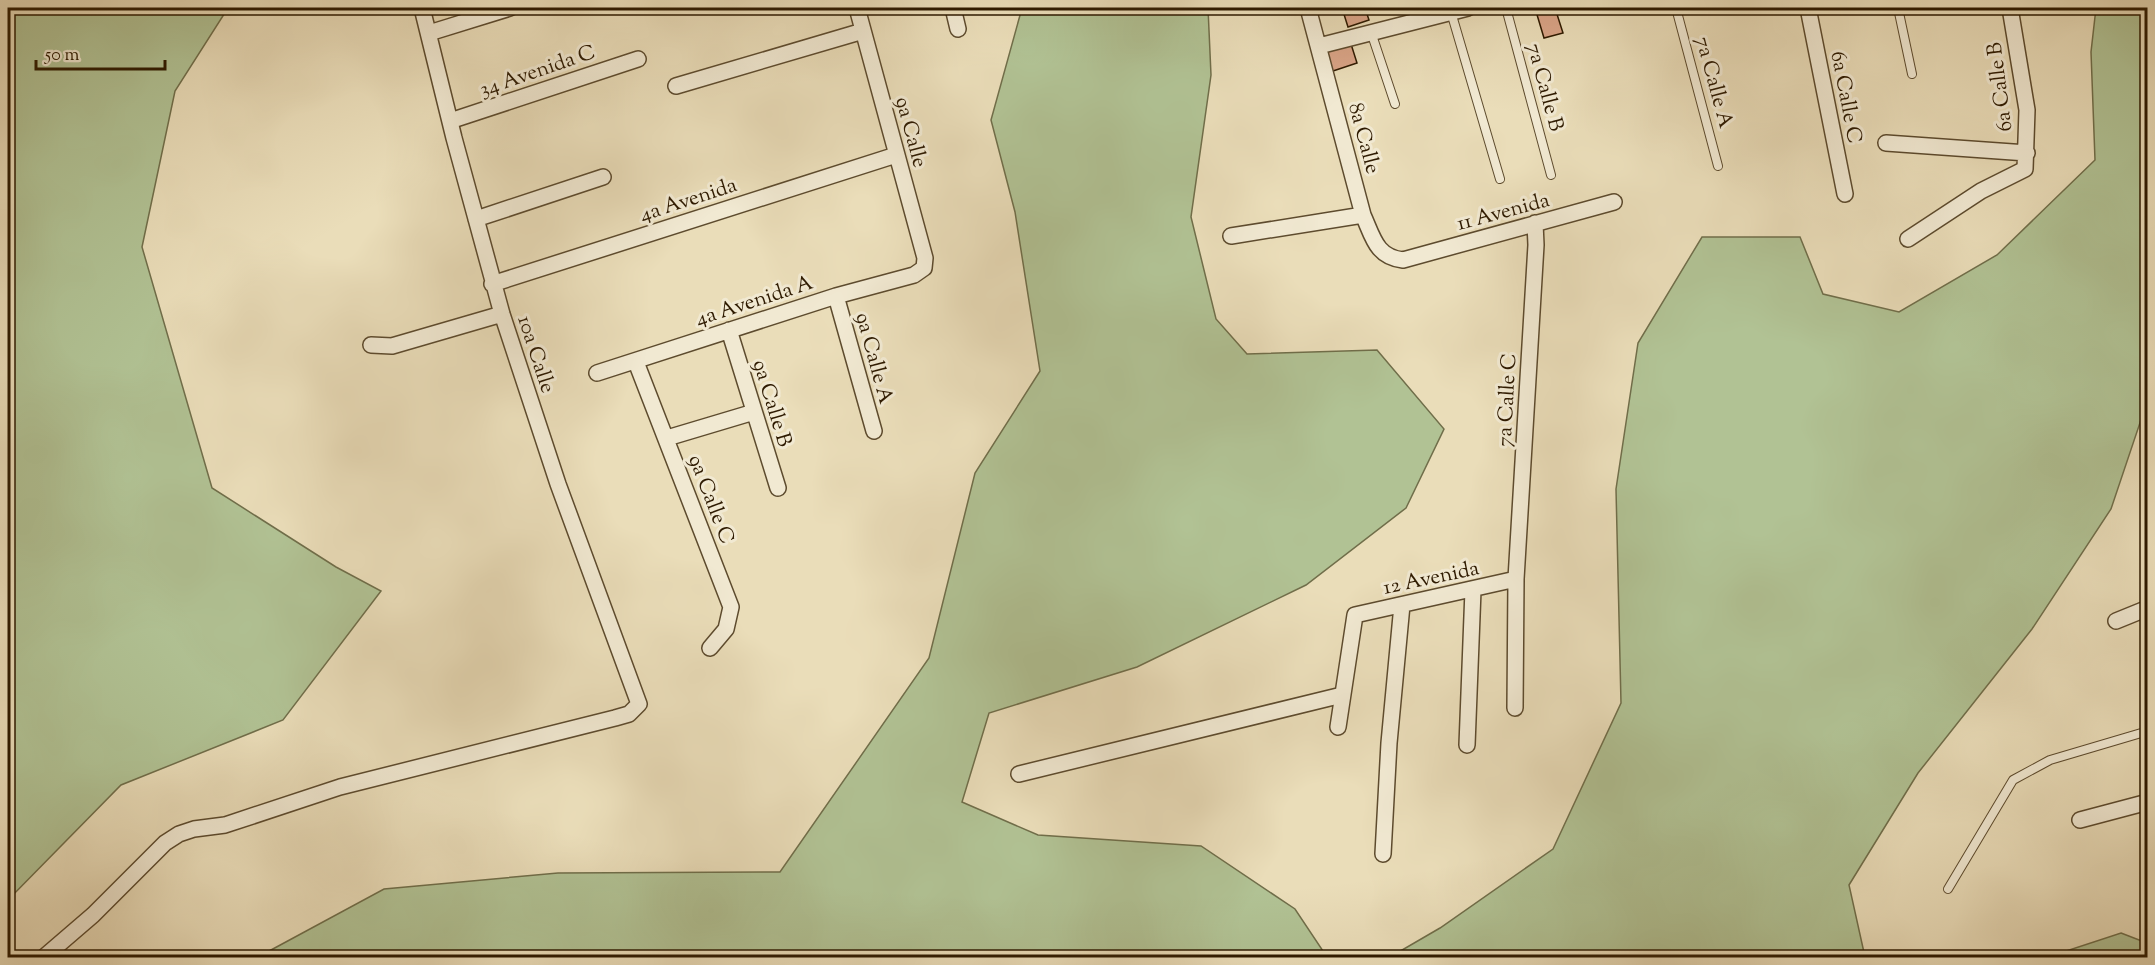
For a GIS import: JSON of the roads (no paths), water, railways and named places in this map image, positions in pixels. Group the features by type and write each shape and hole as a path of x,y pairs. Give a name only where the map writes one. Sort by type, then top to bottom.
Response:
{"street":[{"name":"10a Calle","path":"43,957 93,915 165,843 179,834 194,829 225,825 339,788 615,718 629,714 639,704 558,484 492,284 422,8"},
{"path":"429,33 510,8"},
{"name":"9a Calle","path":"857,8 925,258 924,268"},
{"path":"953,8 958,29"},
{"name":"8a Calle","path":"1308,8 1363,215 1377,246 1390,258 1403,260"},
{"path":"1319,46 1468,8"},
{"name":"6a Calle C","path":"1808,8 1845,194"},
{"name":"6a Calle B","path":"1908,238 1981,191 2025,168 2027,110 2010,8"},
{"path":"676,86 863,31"},
{"name":"34 Avenida C","path":"450,121 638,59"},
{"path":"1886,143 2027,153"},
{"name":"4a Avenida","path":"492,284 896,155"},
{"path":"476,219 603,177"},
{"name":"11 Avenida","path":"1403,260 1614,202"},
{"path":"1231,236 1363,215"},
{"name":"7a Calle C","path":"1515,708 1516,579 1536,257 1535,223"},
{"name":"4a Avenida A","path":"597,374 836,296 914,275 924,268"},
{"name":"9a Calle A","path":"836,296 873,431"},
{"path":"371,345 392,346 502,314"},
{"name":"9a Calle B","path":"729,330 778,488"},
{"name":"9a Calle C","path":"636,362 731,607 726,629 710,648"},
{"path":"667,438 754,411"},
{"name":"12 Avenida","path":"1342,695 1355,615 1516,579"},
{"path":"1467,745 1473,590"},
{"path":"1383,854 1389,743 1402,605"},
{"path":"2116,621 2148,608"},
{"path":"1019,774 1342,695 1338,727"},
{"path":"2080,820 2148,802"}],"lane":[{"name":"7a Calle B","path":"1506,8 1551,175"},
{"name":"7a Calle A","path":"1676,8 1718,166"},
{"path":"1898,8 1912,74"},
{"path":"1451,12 1500,179"},
{"path":"1371,32 1395,104"},
{"path":"1948,889 2013,780 2050,760 2148,730"}]}
